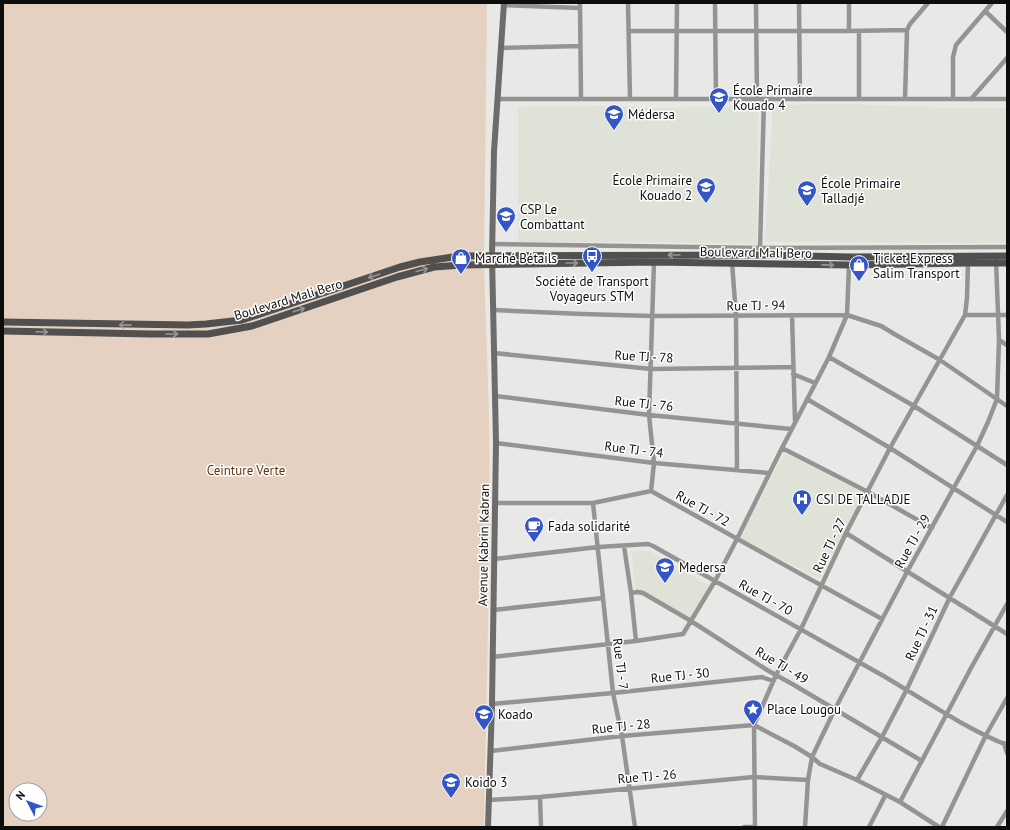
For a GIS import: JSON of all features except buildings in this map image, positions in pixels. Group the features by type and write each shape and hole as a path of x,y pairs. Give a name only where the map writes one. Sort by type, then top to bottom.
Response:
{"main road":[{"name":"Boulevard Mali Bero","path":"492,260 505,263 654,262 732,259 760,252 850,257 1007,256"},
{"name":"Boulevard Mali Bero","path":"492,260 507,255 524,255 732,259 849,265 1007,263"},
{"name":"Boulevard Mali Bero","path":"3,322 153,325 206,324 242,320 369,277 420,262 459,256 481,260"},
{"name":"Boulevard Mali Bero","path":"3,331 208,334 252,326 371,286 434,267 481,260"},
{"path":"481,260 492,260"}],"street":[{"path":"628,3 630,99"},
{"path":"676,99 677,3"},
{"path":"715,3 716,99"},
{"path":"756,3 757,99"},
{"path":"799,3 800,99"},
{"path":"849,3 849,31"},
{"path":"906,99 907,30 910,24 928,3"},
{"path":"953,99 953,57 956,45 992,3"},
{"path":"504,4 580,5 581,99"},
{"name":"Avenue Kabrin Kabran","path":"488,827 492,704 496,443 492,244 494,151 504,4"},
{"path":"985,11 1007,32"},
{"path":"629,31 907,30"},
{"path":"859,31 859,99"},
{"path":"501,48 580,46"},
{"path":"971,99 1007,58"},
{"path":"498,99 1007,99"},
{"path":"760,252 764,99"},
{"path":"492,244 760,252 1007,247"},
{"path":"524,255 525,244"},
{"path":"984,247 984,256"},
{"name":"Rue TJ - 29","path":"806,827 808,780 812,757 835,709 882,619 977,446 988,422 996,399 999,316 996,256"},
{"path":"732,259 736,316 737,470"},
{"path":"495,502 593,503 650,491 654,463 649,415 654,262"},
{"name":"Rue TJ - 27","path":"754,725 773,681 801,629 846,533 890,448 940,360 964,314 967,298 968,263"},
{"path":"492,657 636,641 680,635 684,632 715,581 829,357 847,315 849,265"},
{"name":"Rue TJ - 94","path":"494,310 652,316 847,315 881,326 940,360 1007,406"},
{"path":"964,314 1007,316"},
{"path":"792,315 795,422"},
{"path":"999,340 1007,345"},
{"name":"Rue TJ - 78","path":"494,353 650,369 736,369 793,367"},
{"path":"829,357 914,406 1007,464"},
{"path":"793,374 815,383"},
{"name":"Rue TJ - 76","path":"495,396 649,415 791,430"},
{"path":"807,399 890,448 1007,522"},
{"name":"Rue TJ - 74","path":"496,443 654,463 769,473"},
{"path":"782,448 868,492 932,528"},
{"name":"Rue TJ - 72","path":"650,491 882,619"},
{"name":"Rue TJ - 31","path":"857,780 882,737 907,689 950,597 1007,495"},
{"name":"Rue TJ - 7","path":"593,503 613,693 622,736 635,827"},
{"path":"846,533 1007,634"},
{"name":"Rue TJ - 70","path":"494,559 598,547 648,544 860,662 986,736 1005,744"},
{"path":"624,546 636,641"},
{"name":"Rue TJ - 49","path":"631,592 641,592 692,621 776,675 794,684 922,761"},
{"path":"493,610 603,598"},
{"path":"900,802 1007,604"},
{"name":"Rue TJ - 30","path":"492,704 613,693 762,676 773,681"},
{"path":"942,827 986,736 1007,698"},
{"path":"744,827 755,827 754,725 812,757 820,764 857,780 885,796 900,802 939,827"},
{"name":"Rue TJ - 28","path":"490,751 622,736 754,725"},
{"path":"1005,744 1007,753"},
{"name":"Rue TJ - 26","path":"489,800 540,797 754,777 808,780"},
{"path":"868,827 885,796"},
{"path":"540,797 541,827"},
{"path":"998,827 1007,811"}],"shaded area":[{"path":"849,104 947,108 1007,108 1007,243 765,242 773,105"},
{"path":"597,106 658,108 758,106 757,244 518,242 518,107"},
{"name":"CSI DE TALLADJE","path":"784,453 864,493 820,579 740,539"},
{"path":"631,551 650,551 710,586 690,623 636,592"}],"green space":[{"name":"Ceinture Verte","path":"3,3 487,3 484,266 489,413 490,526 484,827 3,827"}],"place":[{"name":"École Primaire Kouado 4","path":"719,114"},
{"name":"Médersa","path":"614,131"},
{"name":"École Primaire Kouado 2","path":"706,204"},
{"name":"École Primaire Talladjé","path":"807,207"},
{"name":"CSP Le Combattant","path":"506,233"},
{"name":"Société de Transport Voyageurs STM","path":"592,273"},
{"name":"Marché Bétails","path":"461,275"},
{"name":"Ticket Express Salim Transport","path":"859,282"},
{"name":"CSI DE TALLADJE","path":"802,516"},
{"name":"Fada solidarité","path":"534,543"},
{"name":"Medersa","path":"665,584"},
{"name":"Place Lougou","path":"753,726"},
{"name":"Koado","path":"484,731"},
{"name":"Koido 3","path":"451,799"}]}
